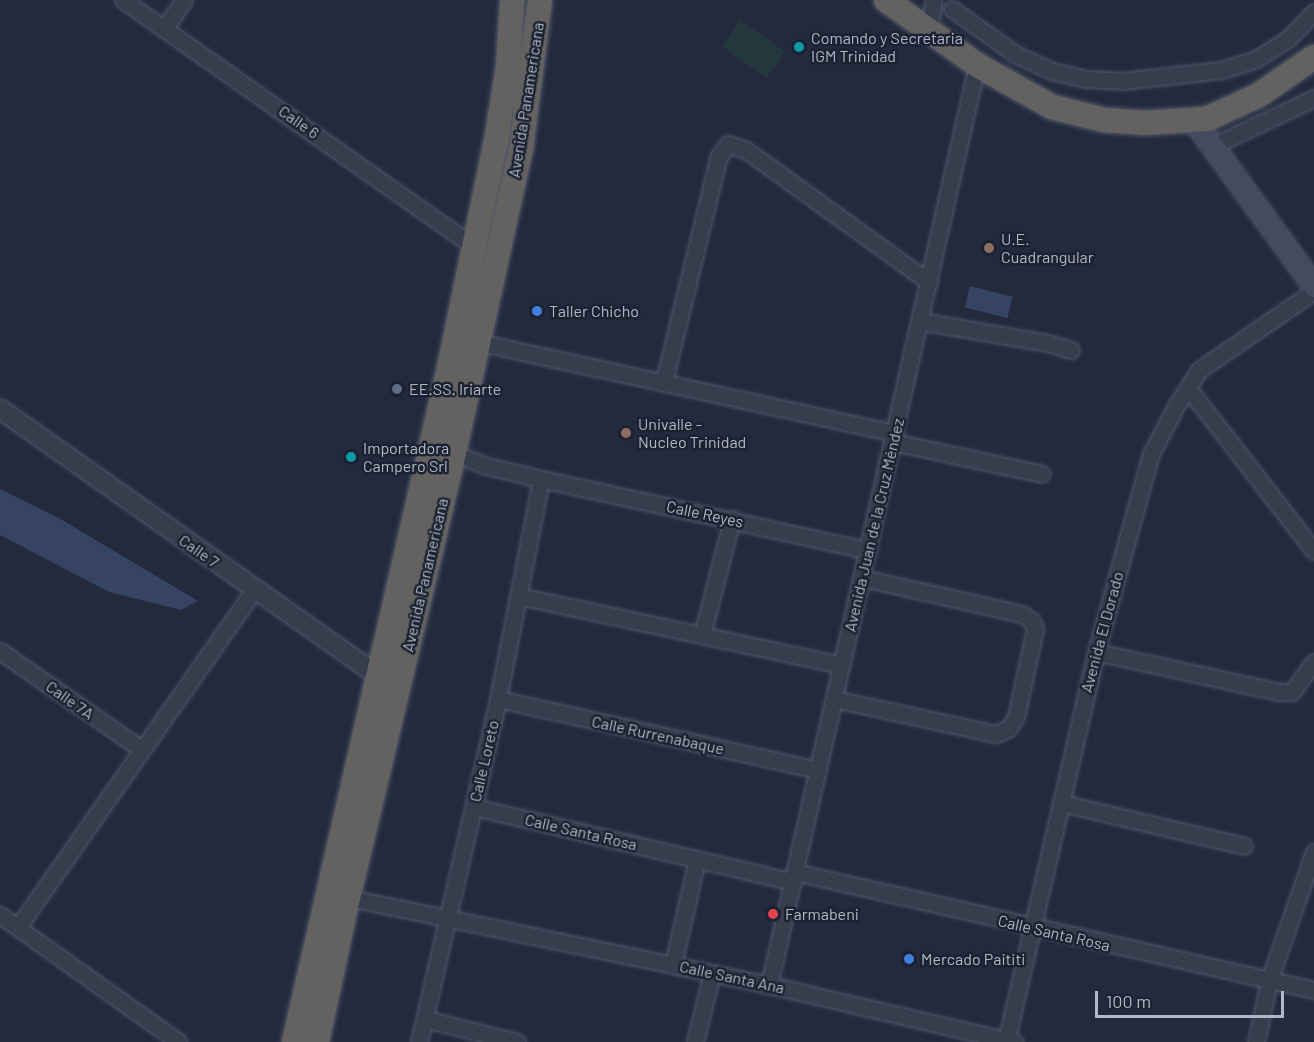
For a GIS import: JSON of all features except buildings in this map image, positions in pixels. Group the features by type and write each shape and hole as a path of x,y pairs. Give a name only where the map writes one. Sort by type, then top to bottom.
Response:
{"highway":[{"name":"Avenida Panamericana","path":"317,1042 338,896 378,676 474,247 507,77 512,0"},
{"name":"Avenida Panamericana","path":"294,1042 399,690 521,149 540,0"},
{"path":"886,0 977,65 1052,107 1104,120 1143,123 1200,120 1259,95 1314,57"}],"main road":[{"path":"1200,120 1223,141 1314,264"},
{"path":"1200,120 1314,286"}],"street":[{"name":"Calle 6","path":"123,0 474,247"},
{"path":"165,28 184,0"},
{"path":"929,30 935,2 956,5 1015,54 1051,71 1087,79 1122,81 1221,70 1256,59 1287,40 1314,12"},
{"name":"Avenida Juan de la Cruz Méndez","path":"770,985 977,65"},
{"path":"1223,141 1314,98"},
{"path":"664,381 718,156 728,144 746,150 929,282"},
{"name":"Avenida El Dorado","path":"1009,1041 1032,928 1096,652 1151,454 1199,370 1314,291"},
{"path":"920,321 1048,343 1071,350"},
{"path":"477,342 664,381 1042,474"},
{"path":"1188,388 1314,551"},
{"name":"Calle 7","path":"0,409 399,690"},
{"name":"Calle Reyes","path":"454,453 483,465 542,479 868,550"},
{"name":"Calle Loreto","path":"419,1042 498,699 542,479"},
{"path":"702,635 732,519"},
{"path":"834,699 996,734 1008,729 1016,717 1035,629 1032,621 1022,614 862,578"},
{"path":"18,927 254,590"},
{"path":"519,596 842,665"},
{"path":"1096,652 1280,692 1292,692 1314,662"},
{"name":"Calle 7A","path":"2,658 141,749"},
{"name":"Calle Rurrenabaque","path":"498,699 818,770"},
{"path":"1061,803 1244,846"},
{"name":"Calle Santa Rosa","path":"474,807 697,859 794,877 1314,990"},
{"path":"1256,1042 1269,981 1314,852"},
{"path":"673,965 697,859"},
{"name":"Calle Santa Ana","path":"338,896 770,985 1009,1041"},
{"path":"0,915 179,1042"},
{"path":"695,1042 712,973"},
{"path":"425,1019 517,1042"}],"shaded area":[{"path":"740,20 785,52 767,78 722,46"}],"water":[{"path":"970,286 1013,297 1007,318 965,307"},
{"path":"0,489 59,518 198,601 181,610 109,592 0,535"}],"place":[{"name":"Comando y Secretaria IGM Trinidad","path":"799,47"},
{"name":"U.E. Cuadrangular","path":"989,248"},
{"name":"Taller Chicho","path":"537,311"},
{"name":"EE.SS. Iriarte","path":"397,389"},
{"name":"Univalle - Nucleo Trinidad","path":"626,433"},
{"name":"Importadora Campero Srl","path":"351,457"},
{"name":"Farmabeni","path":"773,914"},
{"name":"Mercado Paititi","path":"909,959"}]}
